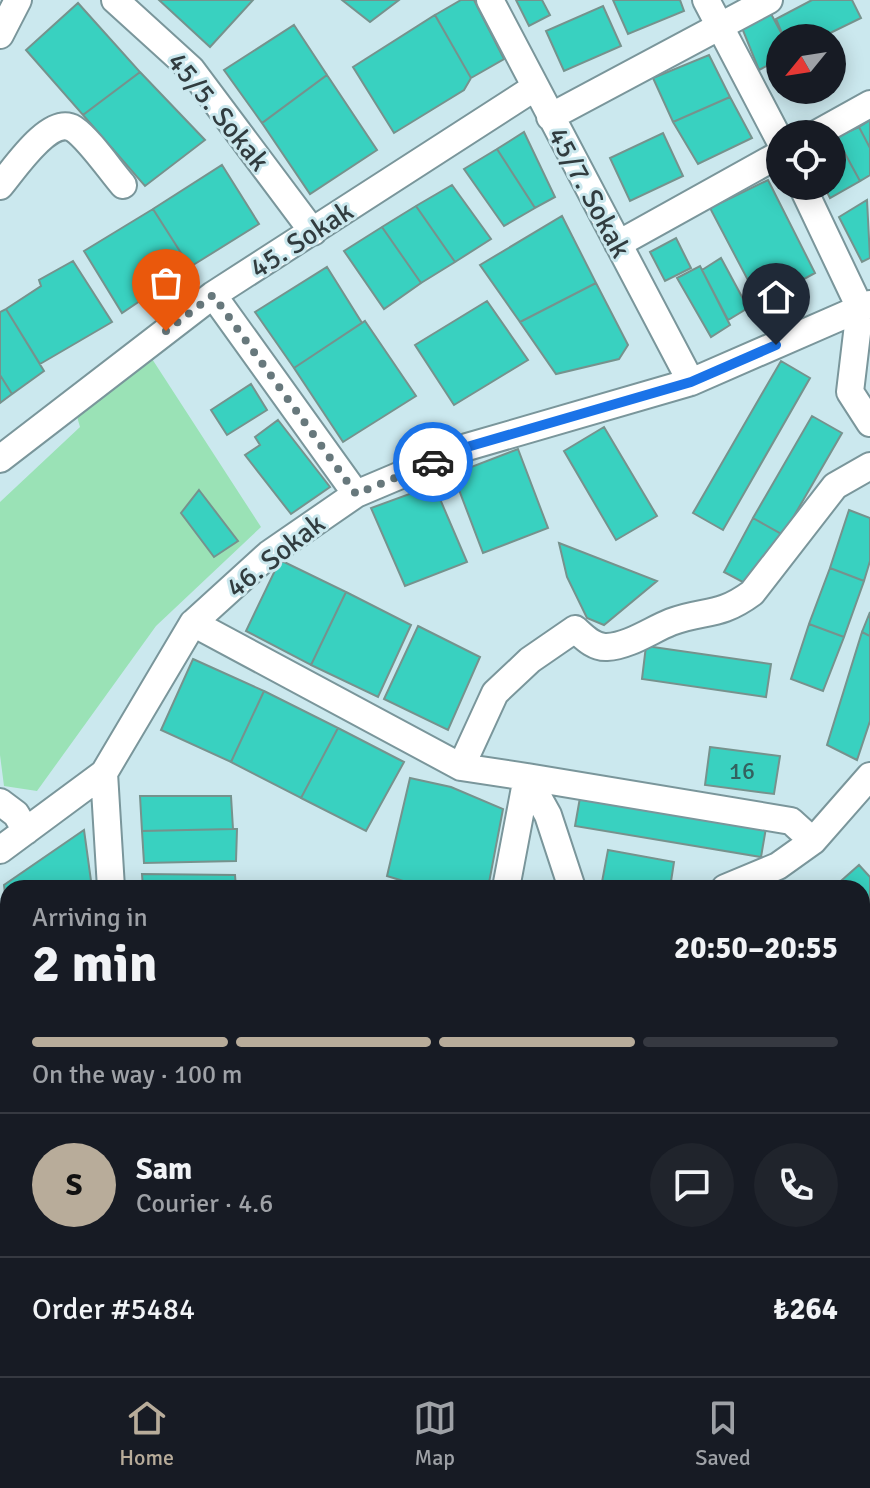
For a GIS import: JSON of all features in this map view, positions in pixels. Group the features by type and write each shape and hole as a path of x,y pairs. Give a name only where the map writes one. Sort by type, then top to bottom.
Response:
{"street":[{"path":"0,35 18,0"},
{"name":"45/5. Sokak","path":"115,0 191,69 313,232"},
{"name":"45/7. Sokak","path":"490,0 691,382"},
{"path":"706,0 769,120"},
{"path":"550,117 769,0"},
{"name":"45. Sokak","path":"0,459 213,295 534,88"},
{"path":"841,120 870,104"},
{"path":"0,186 45,134 60,127 74,129 123,185"},
{"path":"618,244 766,162"},
{"path":"809,200 865,306 850,392 870,423"},
{"path":"213,295 356,494"},
{"name":"46. Sokak","path":"0,850 104,773 193,623 269,554 356,494 467,447 691,382 865,306"},
{"path":"461,767 495,693 530,660 575,629 603,648 674,621 720,613 737,604 752,593 835,486 870,466"},
{"path":"193,623 461,767 791,821 813,841"},
{"path":"104,773 111,880"},
{"path":"744,880 778,866 813,841 870,776"},
{"path":"508,880 527,777"},
{"path":"527,777 548,815 569,880"},
{"path":"0,802 16,814 26,831"}],"green space":[{"path":"145,348 261,527 156,626 37,791 4,786 0,755 0,502 80,427 74,406"}],"building":[{"path":"159,0 253,0 210,47"},
{"path":"342,0 399,0 370,22"},
{"path":"461,0 474,0 504,59 471,78 435,15"},
{"path":"516,0 542,0 550,15 529,26"},
{"path":"613,0 680,0 684,11 628,34"},
{"path":"812,0 852,0 861,18 846,25 778,24 776,19"},
{"path":"78,3 140,72 83,115 26,50"},
{"path":"603,6 621,46 564,71 546,31"},
{"path":"770,12 776,24 766,24 766,66 759,70 742,28"},
{"path":"435,15 471,78 464,90 394,133 353,67"},
{"path":"294,25 327,75 262,123 224,70"},
{"path":"709,55 730,97 673,122 653,78"},
{"path":"140,72 205,140 145,186 83,115"},
{"path":"327,75 377,150 310,194 262,123"},
{"path":"730,97 752,138 698,164 673,122"},
{"path":"870,120 870,148 859,127"},
{"path":"859,127 870,148 870,175 860,181 846,155 846,133"},
{"path":"524,132 555,197 535,208 497,149"},
{"path":"663,133 683,176 630,201 610,158"},
{"path":"497,149 535,208 504,226 464,169"},
{"path":"846,155 860,181 846,189"},
{"path":"222,165 259,224 190,267 153,209"},
{"path":"766,181 766,200 778,200 815,273 760,303 710,208"},
{"path":"452,185 491,239 455,262 416,206"},
{"path":"867,200 870,258 862,262 839,217"},
{"path":"416,206 455,262 421,283 382,227"},
{"path":"153,209 190,267 122,313 84,251"},
{"path":"562,216 596,283 520,322 480,265"},
{"path":"382,227 421,283 384,309 344,251"},
{"path":"676,238 691,268 665,281 650,252"},
{"path":"721,258 748,308 728,320 702,270"},
{"path":"73,261 112,322 40,364 6,309 41,286 39,280"},
{"path":"700,266 730,325 711,337 677,278"},
{"path":"327,267 362,323 294,368 255,312"},
{"path":"596,283 628,345 619,359 556,374 520,322"},
{"path":"487,301 528,360 454,405 415,345"},
{"path":"6,309 44,371 12,394 0,375 0,312"},
{"path":"365,321 416,396 343,442 294,368"},
{"path":"781,361 810,378 723,530 693,513"},
{"path":"0,375 12,394 0,403"},
{"path":"251,384 267,410 227,435 211,410"},
{"path":"812,416 842,433 783,535 753,518"},
{"path":"278,420 330,487 291,514 245,455 260,445 255,437"},
{"path":"604,427 657,516 616,540 564,451"},
{"path":"518,449 548,528 483,553 453,474"},
{"path":"434,485 467,562 405,586 371,508"},
{"path":"199,490 238,541 214,557 181,513"},
{"path":"849,510 870,518 870,561 864,581 830,568"},
{"path":"753,518 783,535 754,588 724,572"},
{"path":"559,543 657,581 604,625 587,618 567,577"},
{"path":"280,560 346,592 311,665 246,631"},
{"path":"830,568 864,581 844,637 809,624"},
{"path":"346,592 411,625 378,697 311,665"},
{"path":"870,612 870,636 862,632"},
{"path":"809,624 844,637 823,691 791,679"},
{"path":"418,626 480,657 448,730 384,699"},
{"path":"862,632 870,636 870,721 857,760 827,745"},
{"path":"646,646 771,664 766,697 642,679"},
{"path":"193,659 264,691 231,762 161,730"},
{"path":"264,691 338,728 301,798 231,762"},
{"path":"338,728 404,762 366,831 301,798"},
{"path":"710,747 780,756 774,794 705,785"},
{"path":"410,778 451,787 503,809 490,880 400,880 387,876"},
{"path":"581,792 767,822 761,857 575,826"},
{"path":"140,796 231,796 233,829 142,831"},
{"path":"237,829 236,861 144,863 142,831"},
{"path":"84,830 91,880 11,880"},
{"path":"608,850 674,862 671,880 602,880"},
{"path":"859,865 870,877 870,880 842,880"},
{"path":"142,874 235,875 235,880 142,880"}],"way so far":[{"path":"166,331 213,295 356,494 433,462"}],"route":[{"path":"433,462 467,447 691,382 776,345"}]}
